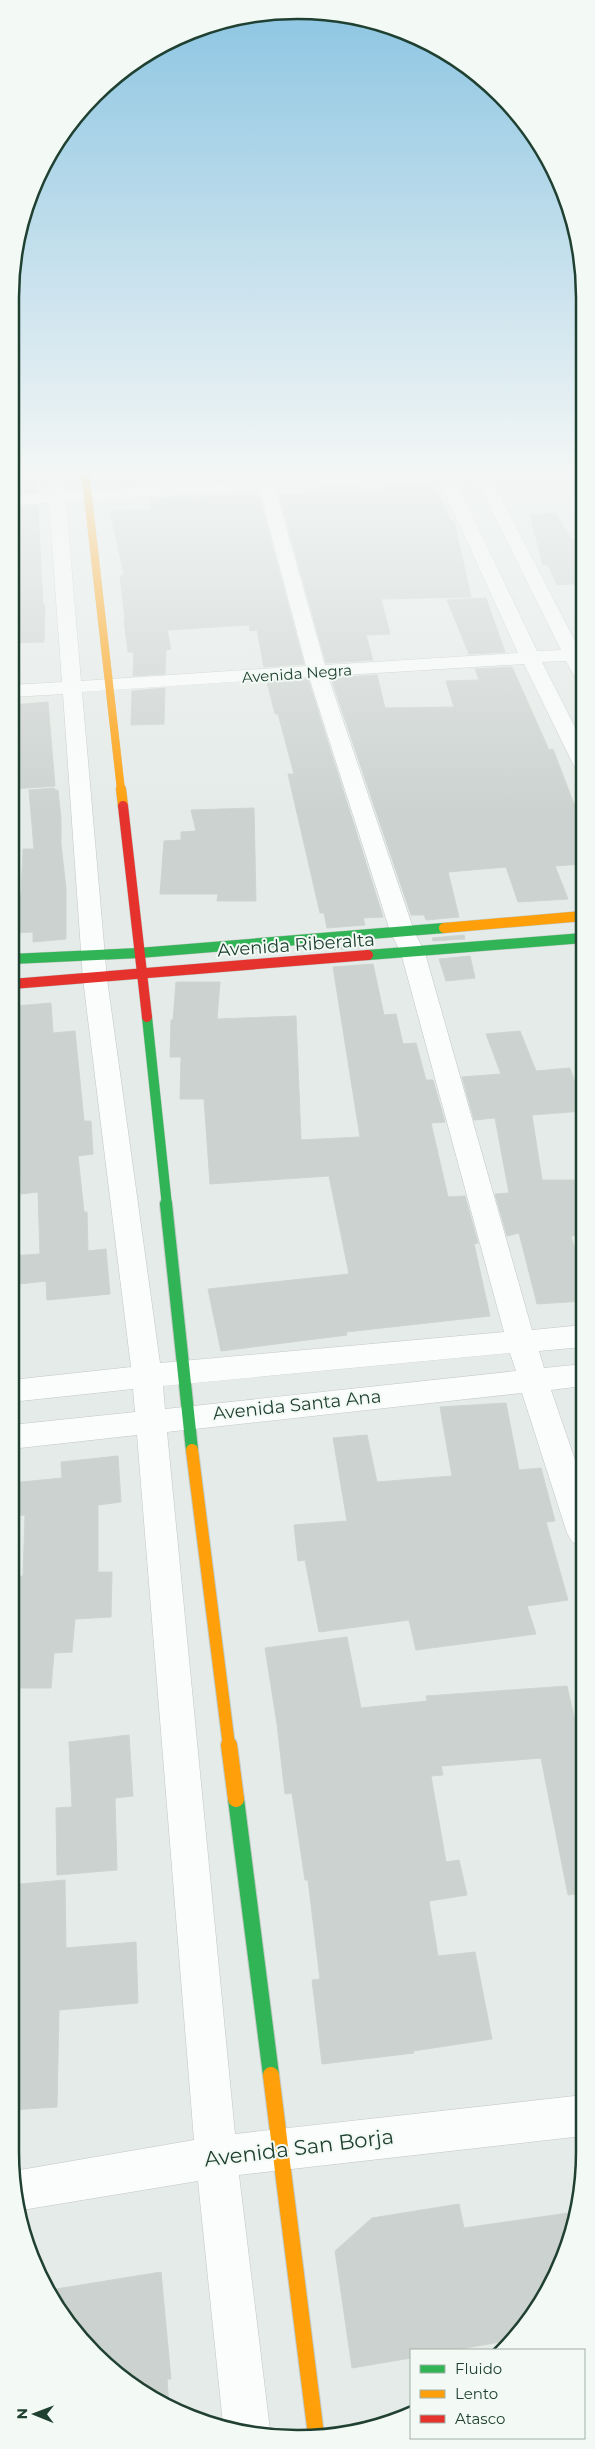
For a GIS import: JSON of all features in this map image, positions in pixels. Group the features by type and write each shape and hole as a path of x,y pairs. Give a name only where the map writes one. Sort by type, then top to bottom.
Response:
{"street":[{"path":"64,584 94,966 147,1376 216,2157 246,2426"},
{"path":"98,584 142,973 188,1417 282,2150 315,2430"},
{"path":"293,584 316,667 402,931 413,954 521,1342 535,1380 576,1513"},
{"path":"496,584 576,752"},
{"path":"542,584 576,648"},
{"name":"Avenida Negra","path":"19,677 71,680 109,678 316,667 576,648"},
{"name":"Avenida Negra","path":"19,690 71,680"},
{"name":"Avenida Riberalta","path":"19,982 94,966 139,953 576,916"},
{"name":"Avenida Riberalta","path":"19,960 94,966 142,973 413,954 576,939"},
{"path":"19,1390 184,1372 576,1337"},
{"name":"Avenida Santa Ana","path":"19,1436 576,1376"},
{"name":"Avenida San Borja","path":"21,2189 216,2157 576,2116"}],"building":[{"path":"19,584 42,584 43,605 45,605 44,642 19,643"},
{"path":"121,584 283,584 304,664 264,667 257,630 250,631 249,625 167,630 171,649 166,650 165,674 133,676 134,652 128,652"},
{"path":"304,584 468,584 471,597 381,599 390,634 366,635 373,660 326,663"},
{"path":"486,598 505,652 469,654 447,600"},
{"path":"512,667 549,750 553,749 574,804 576,804 576,864 555,866 568,899 518,902 506,867 448,872 459,917 426,920 424,915 411,915 331,678 377,675 385,708 454,707 446,681 479,680 475,669"},
{"path":"308,679 383,917 363,918 365,925 327,928 324,913 320,913 288,774 294,774 278,714 275,714 267,682"},
{"path":"165,688 164,724 131,725 132,691"},
{"path":"48,702 55,786 19,789 19,704"},
{"path":"54,788 58,790 66,889 66,939 33,942 33,932 19,933 19,895 21,895 23,849 34,849 29,790"},
{"path":"254,808 256,901 217,901 218,894 160,894 164,841 181,840 181,832 196,831 191,810"},
{"path":"464,935 465,939 433,941 432,938"},
{"path":"368,943 369,947 330,950 330,946"},
{"path":"470,956 475,978 446,981 439,959"},
{"path":"373,964 384,1015 396,1014 403,1044 416,1043 426,1080 433,1080 445,1122 431,1123 448,1197 465,1196 478,1243 474,1244 490,1316 346,1332 347,1335 221,1351 208,1289 349,1274 329,1176 210,1184 204,1099 180,1099 181,1057 170,1057 171,1020 173,1020 176,982 220,982 217,1019 296,1016 301,1140 360,1137 333,967"},
{"path":"51,1003 53,1033 75,1031 84,1121 91,1121 93,1154 78,1156 84,1212 87,1212 88,1251 106,1249 110,1294 47,1300 46,1281 19,1284 19,1255 40,1254 38,1192 21,1194 19,1152 19,1006"},
{"path":"520,1031 536,1071 570,1068 576,1085 576,1112 532,1115 542,1180 576,1180 576,1236 571,1236 576,1253 576,1301 537,1304 519,1233 507,1236 495,1194 509,1193 495,1118 474,1120 462,1077 501,1074 486,1034"},
{"path":"506,1403 519,1470 541,1468 555,1521 546,1522 568,1600 527,1606 536,1634 416,1650 409,1620 319,1632 305,1560 298,1561 294,1525 347,1521 333,1438 367,1435 377,1482 452,1476 440,1407"},
{"path":"118,1456 121,1502 98,1505 98,1572 112,1572 111,1617 75,1619 72,1652 54,1653 51,1688 19,1688 19,1576 23,1576 25,1515 19,1515 19,1482 62,1478 61,1462"},
{"path":"347,1637 361,1708 427,1701 426,1696 567,1686 576,1725 576,1894 568,1895 541,1758 441,1766 443,1775 431,1776 446,1862 459,1860 467,1895 429,1901 438,1956 475,1952 492,2039 413,2051 414,2053 322,2064 312,1980 320,1979 308,1880 305,1880 292,1793 285,1794 277,1724 265,1648"},
{"path":"129,1735 133,1796 115,1798 117,1870 57,1875 56,1808 72,1807 69,1742"},
{"path":"65,1880 66,1948 136,1942 138,2003 59,2010 57,2107 19,2109 19,1884"},
{"path":"459,2204 464,2228 569,2213 548,2275 519,2321 501,2342 460,2349 410,2349 410,2358 352,2368 335,2251 372,2218"},
{"path":"161,2272 171,2379 167,2379 168,2399 128,2373 100,2349 76,2321 55,2289"}],"traffic: fast":[{"path":"19,959 139,953 444,928"},
{"path":"368,955 576,939"},
{"path":"147,1017 192,1450"},
{"path":"236,1799 271,2075"}],"traffic: slow":[{"path":"98,584 123,806"},
{"path":"444,928 576,917"},
{"path":"192,1450 236,1799"},
{"path":"271,2075 315,2430"}],"traffic: jam":[{"path":"123,806 147,1017"},
{"path":"19,983 368,955"}]}
